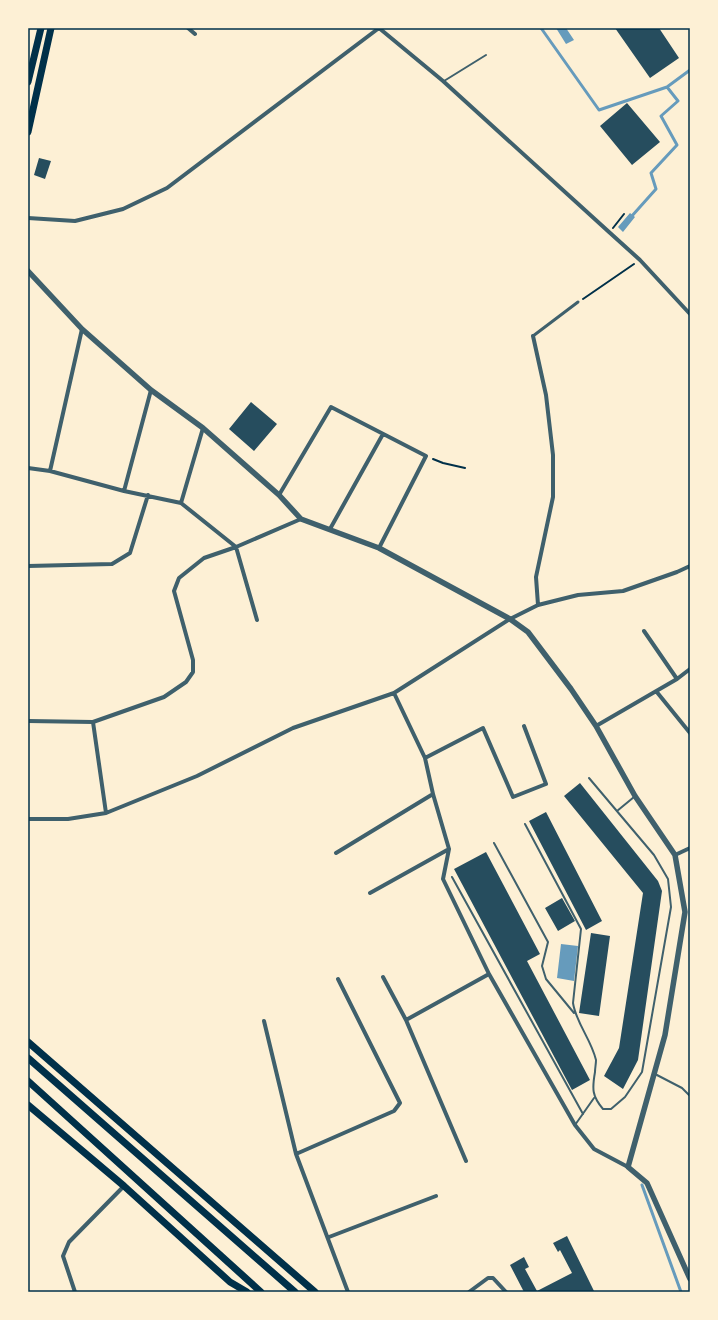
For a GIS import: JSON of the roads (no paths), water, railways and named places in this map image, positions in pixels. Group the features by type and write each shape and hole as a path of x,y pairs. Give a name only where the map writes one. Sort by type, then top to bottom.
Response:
{"main road":[{"path":"28,82 40,28"},
{"path":"28,132 51,28"},
{"path":"28,1042 315,1292"},
{"path":"28,1058 158,1174 295,1292"},
{"path":"28,1081 262,1292"},
{"path":"28,1105 124,1186 230,1282 247,1292"}],"street":[{"path":"188,28 195,34"},
{"path":"28,218 75,221 123,209 167,188 379,28 443,82 640,260 690,314"},
{"path":"28,271 82,329 151,390 203,428 278,495 301,519 379,548 510,618 528,632 571,689 596,726 635,796 675,855 685,912 665,1035 628,1167"},
{"path":"538,605 536,576 553,497 553,455 546,395 533,336 578,302"},
{"path":"50,471 82,329"},
{"path":"124,490 151,390"},
{"path":"278,495 331,407 426,456 379,548"},
{"path":"181,502 203,428"},
{"path":"330,530 383,434"},
{"path":"28,468 50,471 124,490 181,502 236,547 257,620"},
{"path":"28,566 112,564 130,553 148,495"},
{"path":"28,721 93,722 164,696 186,682 193,672 193,660 174,591 179,578 204,558 236,547 301,519"},
{"path":"28,820 68,819 106,813 197,776 293,728 394,693 510,618 538,605 578,595 623,590 677,572 690,566"},
{"path":"644,631 677,679"},
{"path":"596,726 677,679 690,669"},
{"path":"656,691 690,733"},
{"path":"394,693 425,758 432,794 449,849 443,879 489,974 575,1125 594,1149 628,1167 647,1183 690,1279"},
{"path":"93,722 106,813"},
{"path":"425,758 482,728 513,797 546,784 524,726"},
{"path":"336,854 432,794"},
{"path":"675,855 690,848"},
{"path":"370,893 449,849"},
{"path":"406,1020 489,974"},
{"path":"382,977 406,1020 466,1161"},
{"path":"296,1154 394,1111 400,1103 338,979"},
{"path":"264,1021 296,1154 329,1237 348,1292"},
{"path":"75,1292 63,1256 69,1242 124,1186"},
{"path":"329,1237 436,1196"},
{"path":"469,1292 488,1278 494,1278 506,1292"},
{"path":"230,1282 241,1292"}],"lane":[{"path":"443,82 486,55"},
{"path":"494,843 548,942 542,966 546,979 574,1013 589,1039 596,1062 593,1084 594,1098 603,1109 611,1109 625,1097 642,1072 671,907 668,879 654,855 589,778"},
{"path":"617,811 635,796"},
{"path":"525,824 581,929 573,1003 574,1013"},
{"path":"452,877 583,1114"},
{"path":"654,1074 682,1088 690,1096"},
{"path":"575,1125 594,1098"}],"water":[{"path":"556,28 566,28 574,40 566,44"},
{"path":"630,213 635,217 623,232 618,227"},
{"path":"561,944 578,946 574,981 557,978"}],"waterway":[{"path":"541,28 599,110 667,87"},
{"path":"631,217 656,189 651,173 677,145 661,116 678,101 667,87 690,70"},
{"path":"642,1185 681,1292"}]}
